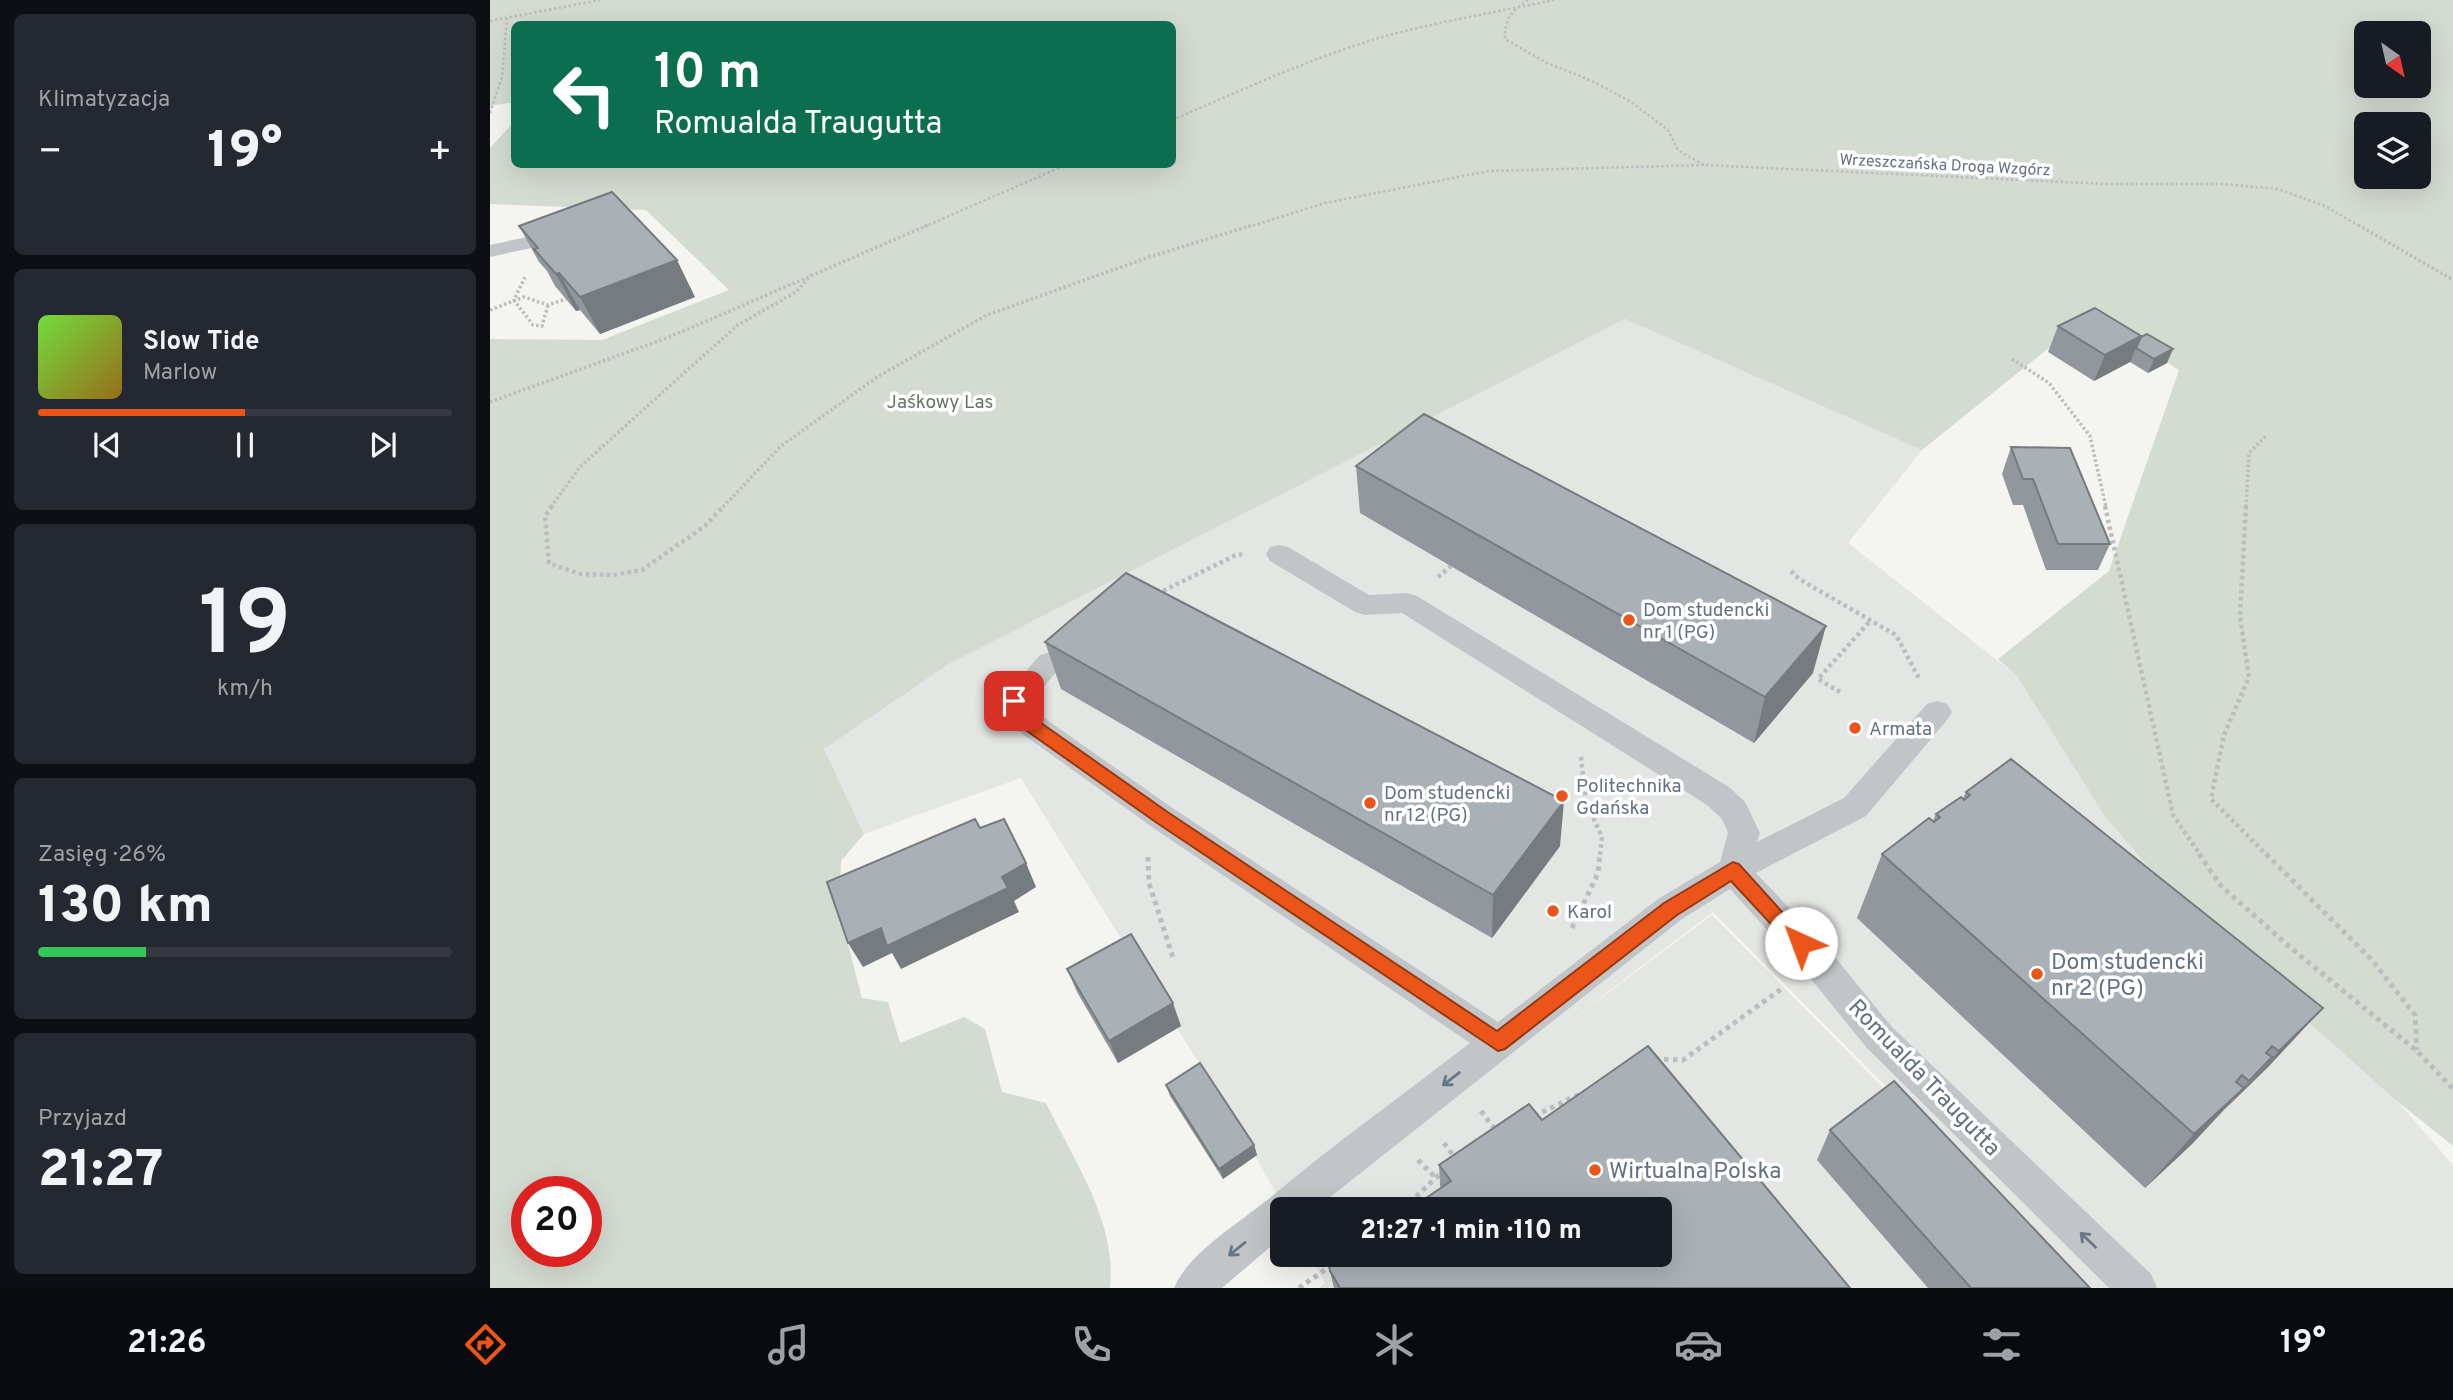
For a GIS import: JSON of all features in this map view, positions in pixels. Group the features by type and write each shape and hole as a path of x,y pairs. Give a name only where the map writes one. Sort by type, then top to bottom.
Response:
{"lane":[{"path":"490,250 550,238 579,241"},
{"path":"1279,554 1365,605 1407,603 1718,796 1734,811 1744,833 1733,870"},
{"path":"1050,663 1014,701 1016,714 1163,818 1498,1042"},
{"path":"1301,1197 1670,909 1733,870 1855,807 1937,712"},
{"name":"Romualda Traugutta","path":"1733,870 1818,962 1879,1037 2137,1288"},
{"path":"1194,1288 1215,1266 1270,1221"}],"path":[{"path":"490,21 600,0"},
{"path":"1528,0 1512,9 1503,29 1504,39 1545,62 1592,81 1631,102 1668,130 1678,149 1704,165"},
{"path":"1176,118 1362,43 1445,22 1554,0"},
{"path":"491,109 502,77 507,19"},
{"name":"Wrzeszczańska Droga Wzgórz","path":"812,274 796,292 738,325 580,467 545,516 549,563 580,573 613,575 642,570 705,526 781,446 877,377 987,316 1149,257 1325,203 1489,171 1704,165 2107,184 2224,184 2278,189 2325,206 2453,280"},
{"path":"490,402 672,336 1059,168"},
{"path":"490,310 524,297 548,305 566,299"},
{"path":"542,326 548,305"},
{"path":"2012,359 2049,383 2090,436 2173,815 2221,886 2292,949 2417,1051 2453,1089"},
{"path":"2267,435 2249,453 2240,616 2249,677 2224,735 2211,799 2372,960 2416,1016 2417,1051"},
{"path":"1153,596 1236,555 1279,554"},
{"path":"1791,571 1896,635 1937,712"},
{"path":"1840,692 1818,679 1871,621"},
{"path":"1566,939 1598,873 1602,837 1586,802 1574,708"},
{"path":"1163,818 1151,842 1146,872 1172,945 1174,961"},
{"path":"1646,1058 1683,1060 1782,989"},
{"path":"1521,1122 1590,1088"},
{"path":"1488,1120 1497,1133"},
{"path":"1488,1140 1509,1128"},
{"path":"1443,1142 1458,1162"},
{"path":"1415,1197 1431,1180 1468,1155"},
{"path":"1300,1288 1330,1267"}],"shaded area":[{"name":"Politechnika Gdańska","path":"1625,319 1922,450 1848,543 2017,676 2104,815 2397,1101 2453,1165 2453,1288 2086,1288 1713,912 1538,1045 1712,915 2081,1288 1319,1288 1325,1283 1316,1267 1672,1267 1672,1197 1278,1197 1238,1126 1021,778 864,834 824,749 949,664"}],"green space":[{"name":"Jaśkowy Las","path":"490,0 2453,0 2453,1146 2397,1101 2194,920 2104,815 2017,676 1998,659 2109,571 2179,370 2091,314 1922,450 1625,319 949,664 824,749 864,834 841,861 840,888 836,897 862,998 888,1002 900,1043 964,1017 985,1029 1002,1092 1046,1103 1091,1192 1107,1239 1110,1288 490,1288 490,339 602,340 729,290 646,210 490,204 490,148 511,125 511,168 1176,168 1176,21 511,21 511,102 490,106"}],"building":[{"path":"612,192 677,260 580,297 534,249 538,248 519,226"},
{"path":"2095,308 2141,336 2105,355 2058,326"},
{"path":"2147,334 2173,349 2154,359 2136,348 2141,337"},
{"path":"1424,414 1826,626 1765,697 1356,466"},
{"path":"2011,447 2070,448 2110,544 2058,544 2033,479 2023,479"},
{"path":"1126,573 1564,801 1493,895 1045,642"},
{"path":"2011,759 2323,1008 2279,1051 2272,1046 2266,1053 2272,1057 2249,1081 2242,1075 2236,1082 2244,1088 2194,1134 1882,854 1929,818 1934,822 1940,817 1936,814 1961,797 1964,800 1970,795 1966,792"},
{"path":"975,819 980,828 1004,819 1026,863 1002,877 1008,888 887,946 881,928 848,943 827,882"},
{"path":"1131,934 1173,1003 1109,1041 1067,969"},
{"name":"Wirtualna Polska","path":"1648,1046 1850,1288 1340,1288 1329,1267 1672,1267 1672,1197 1428,1197 1451,1181 1439,1165 1529,1104 1542,1120"},
{"path":"1200,1063 1254,1145 1219,1169 1166,1085"},
{"path":"1894,1081 2090,1288 1971,1288 1830,1130"}],"place":[{"name":"Dom studencki nr 1 (PG)","path":"1629,620"},
{"name":"Armata","path":"1855,728"},
{"name":"Politechnika Gdańska","path":"1562,796"},
{"name":"Dom studencki nr 12 (PG)","path":"1370,803"},
{"name":"Karol","path":"1553,911"},
{"name":"Dom studencki nr 2 (PG)","path":"2037,974"},
{"name":"Wirtualna Polska","path":"1595,1170"}],"route":[{"path":"1014,701 1016,714 1163,818 1498,1042 1670,909 1733,870 1801,943"}]}
